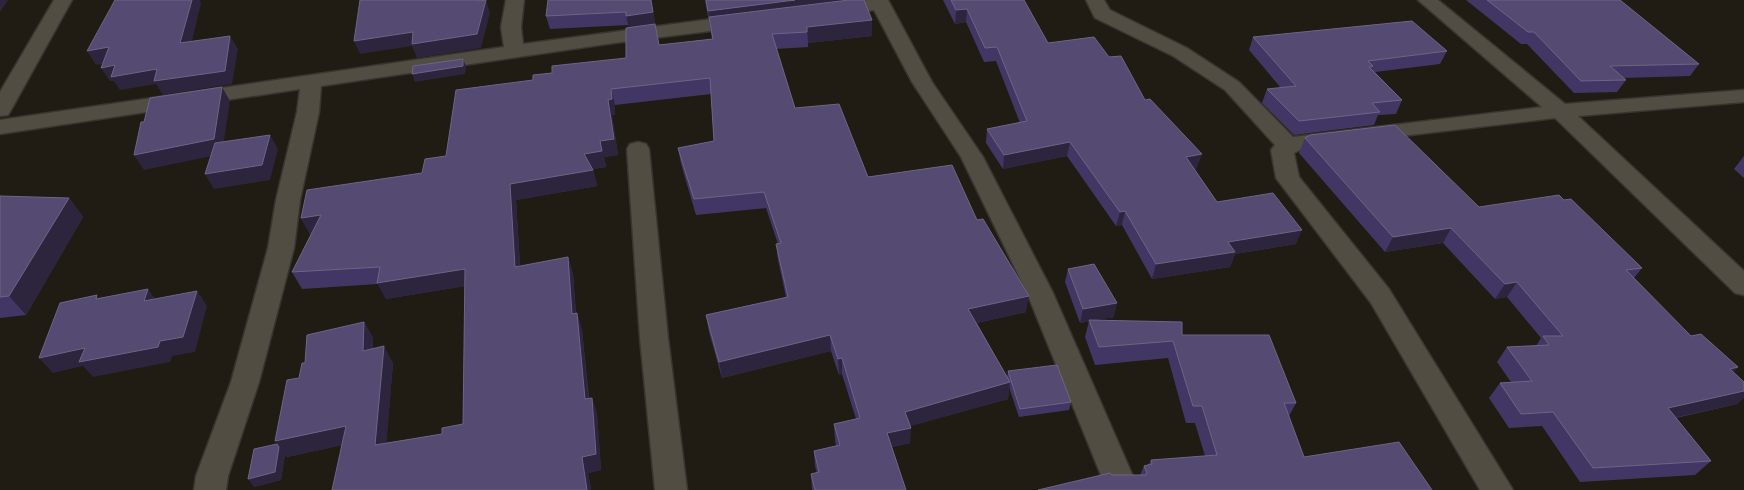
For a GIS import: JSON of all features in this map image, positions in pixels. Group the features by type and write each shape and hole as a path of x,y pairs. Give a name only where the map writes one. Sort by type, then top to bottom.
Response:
{"street":[{"path":"0,110 63,0"},
{"path":"514,52 511,27 515,0"},
{"path":"1095,0 1102,14 1180,52 1232,86 1289,146"},
{"path":"1427,0 1560,111 1744,286"},
{"path":"812,12 879,2 922,82 972,157 1036,284 1123,490"},
{"path":"0,127 614,36 762,18"},
{"path":"210,490 212,476 245,382 281,248 288,200 308,112 311,82"},
{"path":"1497,490 1380,296 1288,178 1282,150 1299,142 1333,136 1560,111 1744,96"},
{"path":"638,150 654,338 672,490"}],"building":[{"path":"115,0 192,0 180,43 230,36 225,71 154,81 157,69 111,77 115,65 101,68 109,47 87,51"},
{"path":"360,0 486,0 477,34 412,44 413,32 354,41"},
{"path":"548,0 651,0 653,12 626,16 626,12 546,16"},
{"path":"706,0 795,0 708,11"},
{"path":"849,0 864,0 872,20 807,27 807,32 772,34 795,108 839,104 868,177 952,165 977,220 983,219 1029,296 968,309 1010,382 905,412 911,428 887,433 906,490 815,490 811,474 819,472 814,451 840,445 834,424 860,418 842,358 838,359 830,335 719,362 706,315 788,297 776,244 781,243 764,192 694,199 678,148 714,141 710,78 611,89 612,99 608,100 614,139 600,141 602,151 584,154 593,170 510,184 515,267 568,257 572,314 577,313 585,399 592,398 596,454 582,457 587,490 332,490 346,426 275,441 287,380 299,378 302,363 305,363 307,335 364,322 363,351 384,346 375,445 442,434 442,428 463,424 465,269 377,283 380,267 292,272 321,215 301,218 307,190 422,173 425,159 446,156 456,90 533,80 533,75 552,73 552,66 626,58 626,28 655,24 659,45 713,39 709,17"},
{"path":"951,0 1024,0 1048,43 1094,37 1109,57 1121,56 1145,100 1150,99 1202,154 1186,157 1217,202 1273,193 1302,230 1228,242 1235,252 1156,264 1125,211 1120,212 1070,142 1004,155 987,129 1027,121 997,47 985,48 967,9 956,10"},
{"path":"1487,0 1620,0 1699,64 1610,66 1626,80 1581,81 1534,32 1528,32"},
{"path":"1412,21 1447,51 1368,61 1373,66 1369,67 1402,100 1372,103 1380,112 1299,121 1267,89 1296,86 1253,37"},
{"path":"463,59 463,66 412,74 413,66"},
{"path":"222,87 214,139 134,155 141,122 144,122 150,98"},
{"path":"1395,125 1479,207 1559,195 1564,200 1571,199 1642,268 1626,270 1691,336 1701,334 1738,367 1730,369 1744,382 1744,391 1668,408 1711,461 1593,468 1553,412 1521,414 1500,383 1532,381 1507,347 1549,345 1543,336 1563,336 1517,282 1505,284 1451,228 1393,237 1305,138 1310,135"},
{"path":"270,135 262,165 205,174 215,143"},
{"path":"0,196 69,198 9,296 0,297"},
{"path":"1094,264 1117,303 1083,309 1068,269"},
{"path":"148,289 144,301 197,291 183,337 160,341 158,347 79,362 85,348 39,358 60,303 97,295 96,299"},
{"path":"1089,320 1182,322 1182,335 1269,335 1296,403 1284,403 1304,457 1399,442 1432,490 1038,490 1110,473 1112,475 1145,475 1147,473 1144,466 1152,464 1151,460 1217,455 1202,406 1193,406 1173,341 1099,347"},
{"path":"1057,365 1071,402 1020,409 1008,371"},
{"path":"277,444 279,447 275,472 248,479 254,449"}]}
